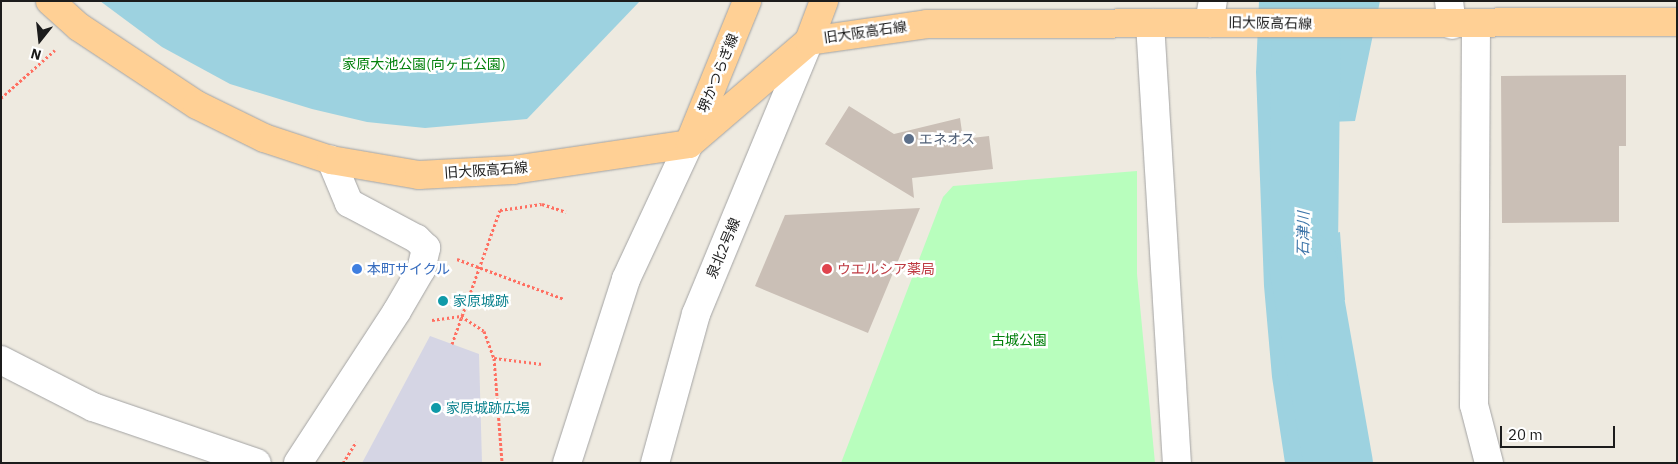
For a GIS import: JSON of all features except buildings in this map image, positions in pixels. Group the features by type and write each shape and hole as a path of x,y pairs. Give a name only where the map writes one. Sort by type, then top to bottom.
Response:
{"main road":[{"name":"旧大阪高石線","path":"50,1 79,27 197,106 264,138 331,160 419,175 514,170 688,144 809,40 926,24 1150,23 1216,16 1410,24 1459,17 1677,22"},
{"name":"堺かつらぎ線","path":"688,144 747,1"},
{"path":"809,40 824,1"}],"street":[{"path":"1459,17 1474,405 1489,463"},
{"path":"1150,23 1177,463"},
{"name":"泉北2号線","path":"655,463 696,314 809,40"},
{"path":"567,463 626,279 688,144"},
{"path":"298,463 397,311 421,270 426,248 417,239 349,203 331,160"},
{"path":"1,360 93,407 257,463"}],"path":[{"path":"1,98 79,27"},
{"path":"452,344 500,210 542,204 566,212"},
{"path":"426,248 564,299"},
{"path":"461,316 484,332 494,358 502,463"},
{"path":"494,358 543,364"}],"green space":[{"name":"古城公園","path":"1137,171 1137,274 1155,463 841,463 943,197 953,186"}],"shaded area":[{"name":"家原城跡広場","path":"430,336 479,354 482,463 362,463"}],"water":[{"name":"家原大池公園(向ヶ丘公園)","path":"100,1 640,1 527,119 425,128 367,122 312,109 230,84 162,47"},
{"path":"1259,1 1380,1 1355,121 1302,123 1290,133 1298,142 1296,225 1307,240 1340,232 1345,300 1308,311 1314,342 1350,355 1365,463 1285,463 1272,377 1264,286 1256,72"}],"waterway":[{"name":"石津川","path":"1306,1 1303,265 1338,463"}],"place":[{"name":"エネオス","path":"909,139"},
{"name":"本町サイクル","path":"357,269"},
{"name":"ウエルシア薬局","path":"827,269"},
{"name":"家原城跡","path":"443,301"},
{"name":"家原城跡広場","path":"436,408"}]}
